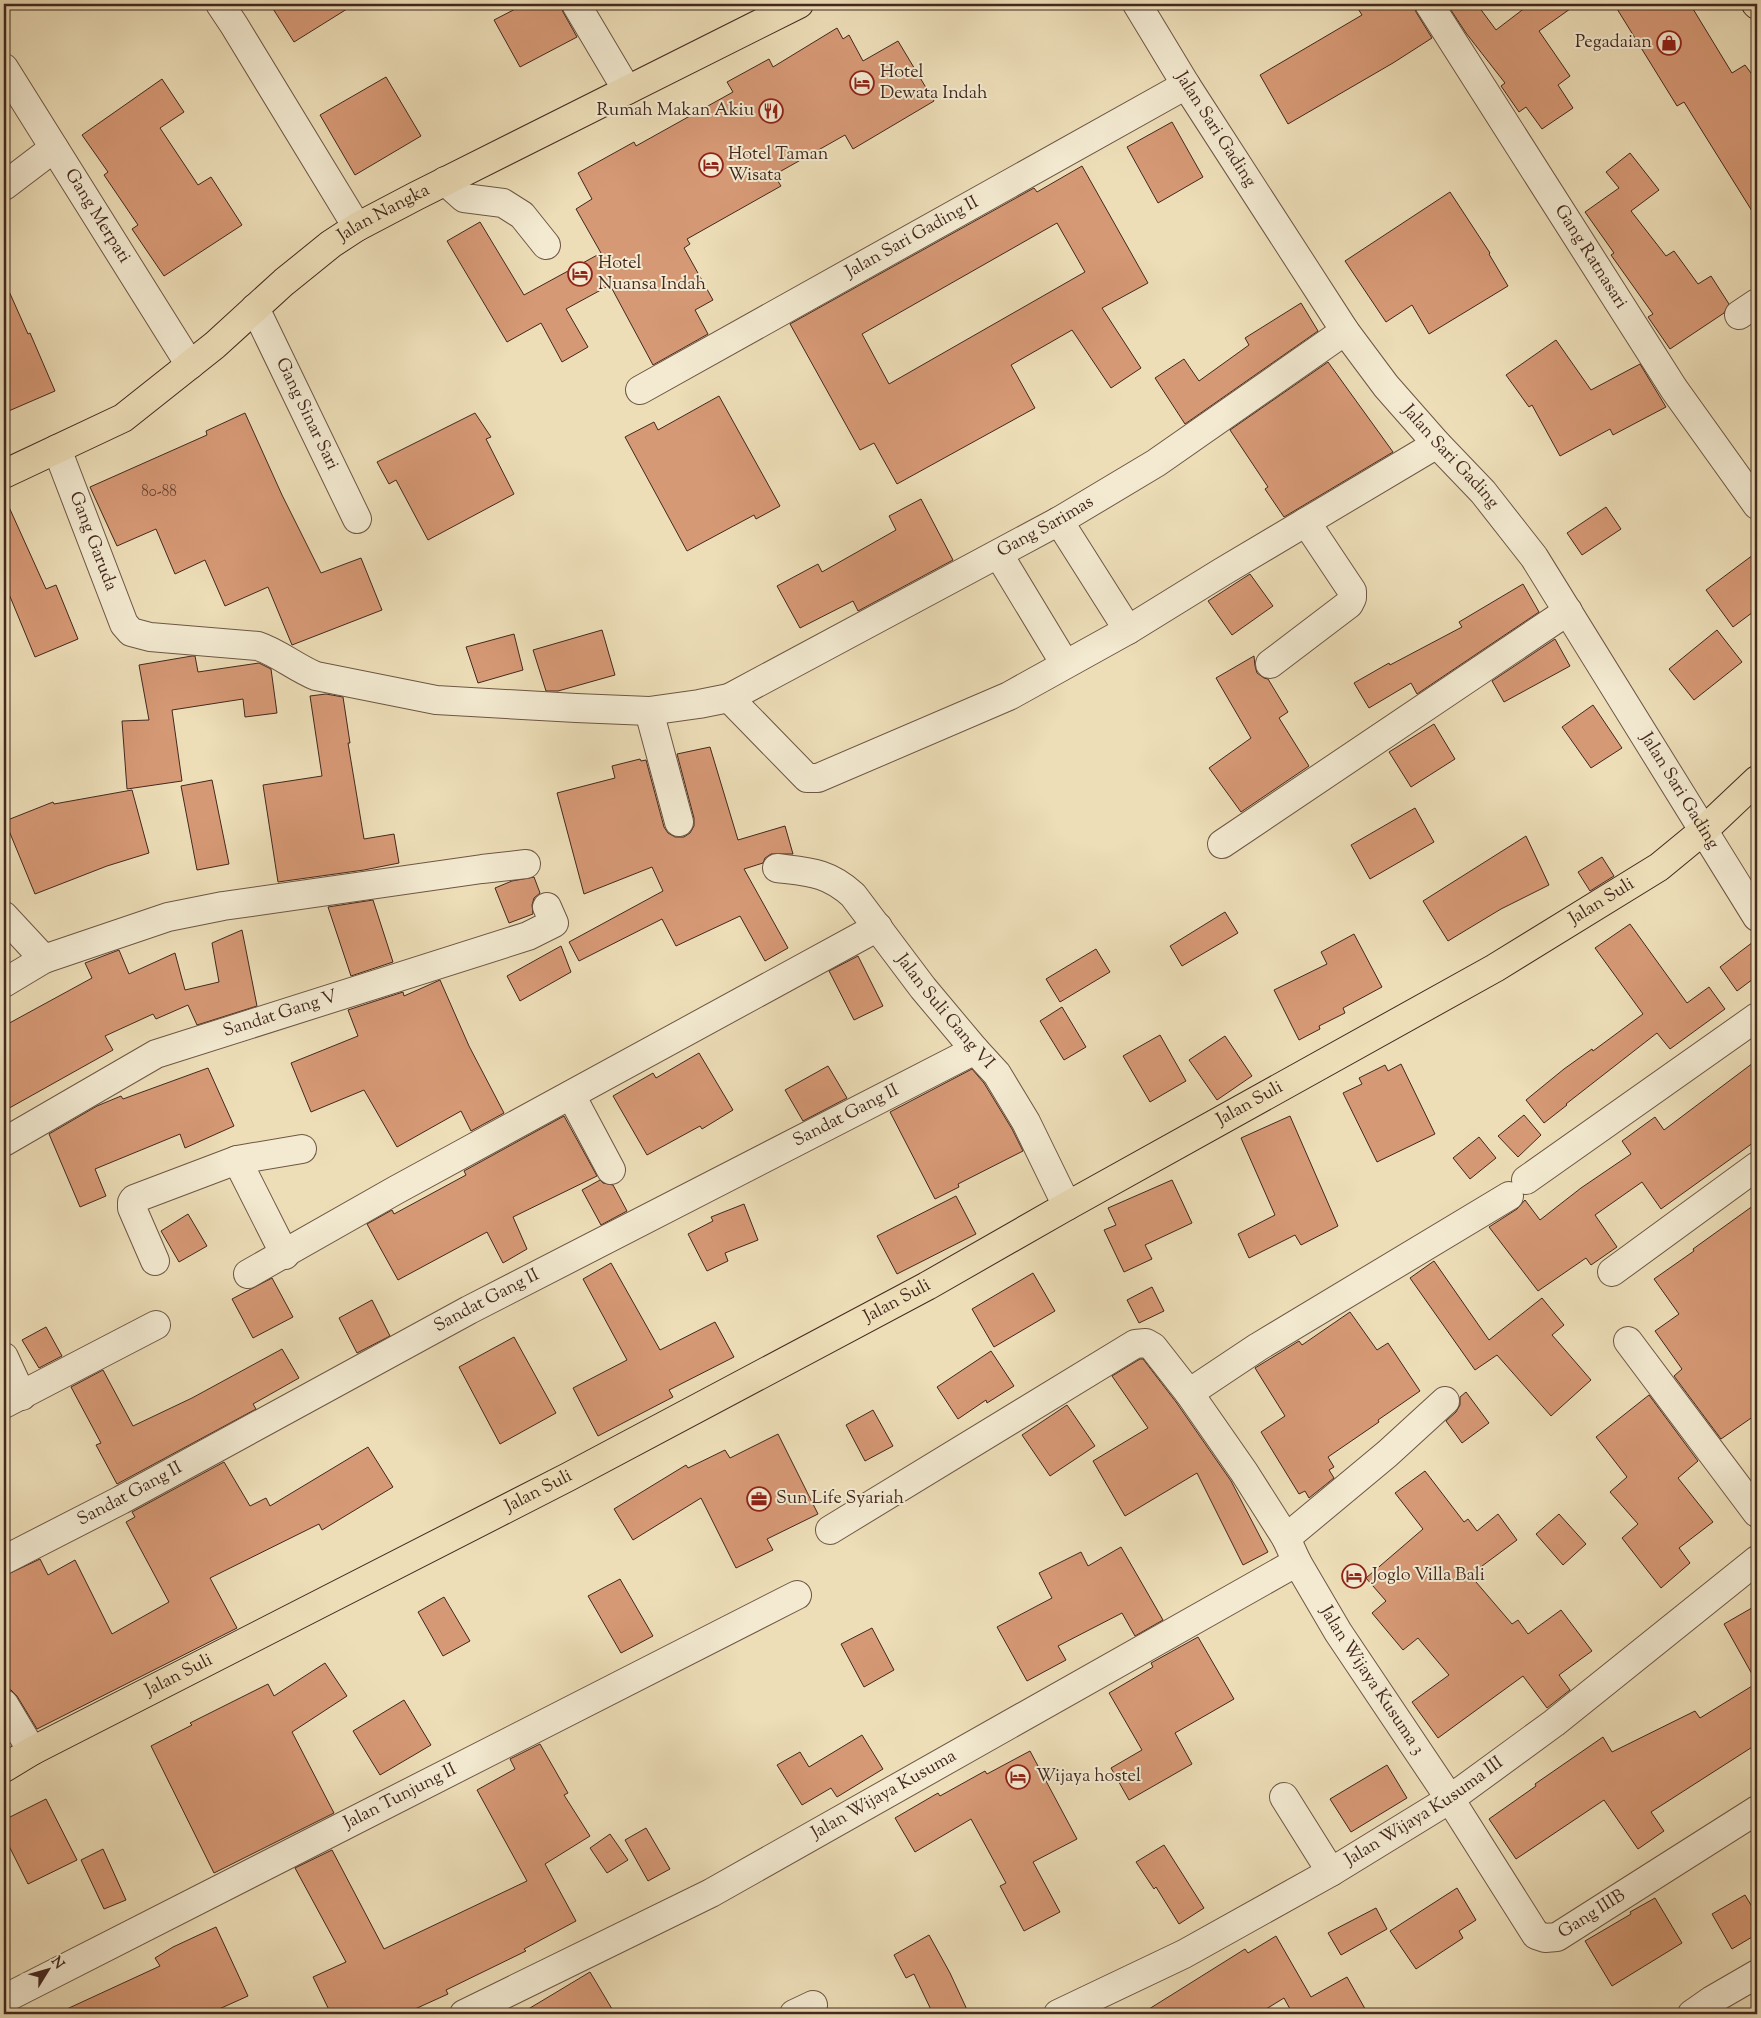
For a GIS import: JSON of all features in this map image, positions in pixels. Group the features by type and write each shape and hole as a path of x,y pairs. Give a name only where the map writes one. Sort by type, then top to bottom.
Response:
{"main road":[{"name":"Jalan Nangka","path":"4,474 123,418 190,366 331,244 357,227 799,4"},
{"name":"Jalan Suli","path":"4,1768 32,1751 568,1478 927,1286 1495,968 1659,867 1704,830 1757,780"}],"street":[{"path":"220,4 357,227"},
{"path":"576,4 628,90"},
{"name":"Jalan Sari Gading","path":"1138,4 1186,85 1345,331 1386,386 1437,444 1483,492 1534,557 1757,917"},
{"name":"Gang Ratnasari","path":"1429,4 1674,389 1757,505"},
{"name":"Gang Merpati","path":"4,68 190,366"},
{"name":"Jalan Sari Gading II","path":"640,390 1186,85"},
{"path":"4,186 54,148"},
{"path":"445,181 464,198 503,204 522,216 546,245"},
{"name":"Gang Sinar Sari","path":"255,308 357,519"},
{"name":"Gang Sarimas","path":"131,632 150,637 258,646 267,649 300,670 316,676 436,700 649,711 729,698 1059,522 1156,463 1345,331"},
{"path":"729,698 807,778 818,778 1008,696 1128,630 1437,444"},
{"name":"Gang Garuda","path":"56,448 124,624 131,632"},
{"path":"1059,522 1128,630"},
{"path":"1270,664 1349,604 1352,598 1352,591 1306,522"},
{"path":"999,555 1065,664"},
{"path":"1222,844 1568,611"},
{"path":"649,711 679,822"},
{"path":"4,983 44,959 168,917 214,908 526,864"},
{"name":"Jalan Suli Gang VI","path":"777,868 815,873 839,882 853,895 924,988 997,1074 1026,1122 1067,1206"},
{"name":"Sandat Gang V","path":"4,1142 156,1054 528,936 554,924 547,906"},
{"path":"4,916 44,959"},
{"path":"248,1274 396,1190 878,927"},
{"path":"1189,1393 1258,1347 1517,1188 1757,1016"},
{"name":"Sandat Gang II","path":"4,1560 121,1500 469,1310 975,1050"},
{"path":"572,1094 610,1170"},
{"path":"155,1261 132,1208 134,1199 237,1160 302,1149"},
{"path":"237,1160 284,1255"},
{"path":"1612,1272 1757,1166"},
{"path":"4,1357 13,1400 156,1325"},
{"path":"1628,1341 1757,1513"},
{"name":"Jalan Wijaya Kusuma 3","path":"830,1530 1135,1344 1146,1343 1153,1347 1189,1393 1244,1472 1338,1632 1450,1799"},
{"name":"Jalan Wijaya Kusuma","path":"464,2014 712,1894 1291,1550 1387,1454 1444,1401"},
{"name":"Jalan Wijaya Kusuma III","path":"1058,2014 1098,2006 1184,1954 1331,1872 1450,1799 1554,1723 1757,1560"},
{"name":"Jalan Tunjung II","path":"4,1999 797,1595"},
{"path":"4,1704 32,1751"},
{"path":"1284,1797 1331,1872"},
{"name":"Gang IIIB","path":"1450,1799 1536,1935 1545,1938 1557,1937 1757,1810"},
{"path":"1692,2014 1757,1974"}],"building":[{"path":"270,4 355,4 294,42"},
{"path":"525,4 560,4 577,37 520,67 494,20"},
{"path":"1355,4 1414,4 1416,12 1432,38 1288,124 1260,75 1362,15"},
{"path":"1447,4 1485,4 1479,7 1496,30 1530,4 1577,4 1539,31 1570,76 1558,85 1573,108 1542,129 1526,107 1519,112 1501,86 1505,83 1466,33"},
{"path":"1614,4 1690,4 1732,73 1745,65 1757,81 1757,219 1684,102 1677,106"},
{"path":"837,28 843,39 849,35 863,61 898,41 934,101 853,149 845,135 774,175 781,186 687,239 690,244 684,248 713,300 695,310 708,334 653,365 610,285 566,309 588,347 562,362 541,323 507,342 447,241 480,222 524,295 601,253 576,209 592,199 578,173 634,142 636,146 733,92 727,82 769,59 773,67"},
{"path":"386,77 421,136 355,175 320,115"},
{"path":"162,79 184,112 160,128 198,185 211,177 242,225 164,276 132,229 138,225 104,175 108,172 82,135"},
{"path":"1172,122 1203,177 1158,203 1127,147"},
{"path":"1630,153 1659,190 1631,211 1666,256 1674,251 1698,284 1711,276 1729,304 1724,313 1670,349 1648,317 1653,314 1611,255 1614,253 1585,212 1619,188 1606,172"},
{"path":"1082,166 1148,283 1102,308 1141,368 1111,388 1072,330 1011,365 1035,408 897,484 874,443 860,450 790,324 1034,188 1037,192","holes":["1057,223 1085,272 889,384 862,334"]},
{"path":"1450,192 1490,253 1508,286 1429,334 1412,305 1386,322 1345,261"},
{"path":"4,280 55,391 4,413"},
{"path":"1301,303 1318,331 1185,424 1155,378 1184,359 1199,381 1249,345 1245,338"},
{"path":"1556,340 1591,390 1640,364 1666,407 1613,435 1610,429 1560,456 1532,405 1529,407 1506,375"},
{"path":"1328,362 1393,452 1284,517 1265,489 1268,487 1230,430"},
{"path":"719,396 780,506 756,519 754,515 687,551 625,437 654,422 658,430"},
{"path":"245,413 282,495 321,573 361,558 382,610 292,645 268,587 225,606 205,560 175,574 156,529 117,546 90,487 207,435 206,431"},
{"path":"475,413 491,437 486,439 514,494 428,540 396,480 389,484 377,462"},
{"path":"4,496 46,589 56,585 78,639 35,657 4,582"},
{"path":"921,499 953,560 858,611 853,601 800,628 777,586 818,564 822,572 896,530 889,516"},
{"path":"1606,507 1621,529 1582,555 1567,533"},
{"path":"1757,552 1757,609 1733,627 1706,590"},
{"path":"1250,574 1273,606 1232,635 1208,601"},
{"path":"1523,584 1539,612 1417,694 1411,683 1369,708 1354,683 1389,663 1390,665 1462,627 1459,622"},
{"path":"602,630 615,675 558,691 546,691 533,650"},
{"path":"1717,630 1742,662 1694,700 1669,669"},
{"path":"514,634 523,670 478,683 466,647"},
{"path":"1555,639 1570,666 1504,702 1492,681"},
{"path":"195,656 198,672 259,663 271,669 277,713 245,717 243,699 172,710 182,781 127,789 122,721 149,720 139,665"},
{"path":"1254,656 1257,673 1268,679 1288,712 1279,718 1309,766 1241,812 1209,768 1251,738 1216,678"},
{"path":"326,694 343,697 350,743 348,743 364,839 394,834 399,863 278,882 263,785 322,776 310,696"},
{"path":"1593,705 1622,748 1591,768 1562,727"},
{"path":"1434,724 1455,759 1411,787 1389,752"},
{"path":"710,747 738,840 785,826 793,854 771,854 765,858 763,863 744,869 788,948 765,961 740,916 676,946 662,919 579,961 569,942 663,891 652,867 584,894 557,793 615,778 612,766 640,759 641,761 646,760 664,827 668,833 675,837 684,837 690,833 694,826 694,818 677,754"},
{"path":"212,780 229,864 197,870 181,786"},
{"path":"132,790 149,853 107,866 35,894 5,821 53,802 54,804"},
{"path":"1415,808 1434,842 1370,879 1351,845"},
{"path":"1526,836 1549,885 1501,909 1448,941 1423,901"},
{"path":"1602,857 1614,876 1590,891 1578,872"},
{"path":"534,877 540,893 534,898 532,905 533,914 509,923 495,888 512,881"},
{"path":"373,900 393,962 351,976 328,907"},
{"path":"1225,912 1238,933 1182,966 1170,946"},
{"path":"1630,924 1687,1003 1709,987 1725,1009 1670,1049 1657,1033 1544,1123 1526,1100 1564,1069 1592,1049 1593,1051 1643,1014 1595,948"},
{"path":"242,930 257,1006 197,1025 188,1005 156,1019 153,1014 105,1036 113,1050 4,1111 4,1026 92,978 85,963 119,950 129,974 175,953 185,990 219,982 212,943"},
{"path":"1354,934 1382,987 1343,1008 1345,1013 1319,1026 1320,1029 1299,1040 1274,990 1327,964 1321,952"},
{"path":"1757,939 1757,976 1737,991 1720,967"},
{"path":"561,946 571,972 520,1001 507,976"},
{"path":"1096,949 1110,972 1060,1002 1046,979"},
{"path":"858,956 883,1006 854,1020 829,971"},
{"path":"440,980 469,1046 504,1113 471,1131 461,1111 397,1147 364,1090 311,1112 291,1063 358,1036 348,1010 403,992 404,996"},
{"path":"1062,1007 1086,1047 1064,1060 1040,1021"},
{"path":"1160,1035 1186,1081 1150,1102 1123,1056"},
{"path":"1225,1036 1252,1076 1217,1100 1189,1060"},
{"path":"699,1053 733,1110 702,1129 700,1126 647,1155 613,1096 653,1073 656,1078"},
{"path":"1757,1060 1757,1140 1661,1209 1642,1182 1595,1215 1617,1247 1591,1265 1586,1258 1538,1291 1489,1227 1517,1209 1525,1200 1540,1220 1581,1188 1631,1154 1622,1141 1655,1117 1664,1130"},
{"path":"1401,1064 1435,1134 1377,1162 1343,1093 1362,1084 1359,1078 1385,1065 1388,1071"},
{"path":"828,1066 847,1098 803,1121 785,1090"},
{"path":"208,1068 234,1126 185,1148 180,1134 95,1169 106,1196 80,1207 49,1134 97,1106 121,1096 123,1099"},
{"path":"972,1069 984,1083 1023,1151 958,1184 959,1187 935,1199 890,1112"},
{"path":"1524,1115 1541,1135 1518,1157 1498,1136"},
{"path":"564,1116 597,1176 513,1217 527,1249 503,1263 487,1232 398,1280 367,1224 392,1210 394,1214 466,1175 464,1171"},
{"path":"1290,1116 1338,1226 1301,1245 1295,1235 1249,1258 1238,1234 1275,1215 1241,1138"},
{"path":"1479,1137 1496,1158 1470,1179 1453,1158"},
{"path":"600,1180 603,1183 613,1185 627,1211 601,1225 582,1190"},
{"path":"1172,1180 1192,1223 1145,1245 1152,1259 1124,1272 1104,1230 1116,1225 1108,1208"},
{"path":"956,1196 976,1234 897,1274 877,1236"},
{"path":"1757,1203 1757,1414 1721,1439 1674,1376 1682,1369 1655,1331 1679,1314 1654,1279"},
{"path":"744,1204 758,1240 725,1253 728,1261 707,1271 688,1234 713,1221 711,1217"},
{"path":"188,1214 207,1246 179,1262 161,1231"},
{"path":"1434,1261 1489,1340 1542,1298 1564,1325 1552,1335 1591,1380 1551,1416 1497,1355 1475,1370 1410,1278"},
{"path":"611,1263 660,1350 715,1322 734,1357 669,1390 673,1397 598,1436 573,1388 627,1360 583,1279"},
{"path":"1033,1273 1055,1311 994,1347 972,1309"},
{"path":"272,1278 293,1317 253,1338 232,1299"},
{"path":"1152,1287 1164,1311 1139,1323 1127,1300"},
{"path":"372,1300 390,1336 357,1353 339,1318"},
{"path":"1350,1312 1377,1350 1388,1343 1420,1391 1328,1457 1334,1467 1329,1470 1334,1478 1309,1498 1305,1491 1299,1494 1261,1432 1285,1416 1255,1368 1299,1341 1302,1345"},
{"path":"46,1327 62,1356 39,1368 22,1340"},
{"path":"514,1337 556,1413 500,1444 459,1367"},
{"path":"282,1349 299,1378 253,1404 256,1409 117,1484 96,1445 101,1443 71,1387 103,1370 133,1426 192,1398"},
{"path":"991,1351 1014,1386 987,1403 986,1400 958,1419 937,1387"},
{"path":"1143,1359 1176,1402 1231,1481 1268,1552 1243,1565 1197,1473 1125,1516 1093,1461 1148,1428 1112,1376"},
{"path":"1466,1392 1489,1423 1462,1443 1446,1421 1456,1412 1460,1405 1460,1397"},
{"path":"1649,1395 1698,1461 1678,1478 1713,1522 1679,1548 1690,1563 1661,1588 1622,1538 1638,1524 1610,1492 1627,1477 1596,1437"},
{"path":"1067,1405 1095,1446 1050,1476 1022,1435"},
{"path":"873,1410 893,1446 865,1461 846,1425"},
{"name":"Sun Life Syariah","path":"778,1434 818,1514 767,1539 773,1550 736,1568 701,1498 633,1540 614,1509 686,1465 688,1468 725,1450 730,1458"},
{"path":"368,1447 393,1487 322,1530 319,1524 210,1578 237,1628 37,1729 17,1696 11,1690 4,1688 4,1576 40,1559 48,1575 75,1560 112,1634 169,1602 126,1522 135,1517 132,1512 224,1462 250,1506 266,1498 270,1506"},
{"path":"1425,1471 1464,1522 1468,1519 1477,1531 1498,1514 1517,1540 1470,1575 1512,1624 1518,1620 1528,1634 1561,1610 1592,1651 1559,1675 1570,1690 1547,1708 1523,1676 1438,1738 1412,1702 1449,1675 1418,1638 1403,1650 1372,1613 1386,1601 1366,1578 1423,1529 1395,1493"},
{"path":"1559,1514 1586,1544 1563,1565 1536,1534"},
{"path":"1121,1547 1163,1620 1135,1636 1122,1613 1058,1646 1066,1660 1027,1681 997,1627 1052,1598 1039,1573 1081,1552 1088,1566"},
{"path":"620,1579 653,1636 621,1653 588,1596"},
{"path":"444,1597 470,1641 443,1656 418,1612"},
{"path":"1757,1605 1757,1683 1724,1624"},
{"path":"872,1628 894,1670 864,1687 841,1644"},
{"path":"1198,1637 1234,1699 1175,1733 1192,1764 1129,1800 1111,1768 1142,1750 1109,1693 1153,1667 1151,1663"},
{"path":"325,1663 347,1696 292,1732 334,1813 214,1873 151,1746 192,1725 190,1723 268,1684 274,1696"},
{"path":"1757,1683 1757,1744 1651,1812 1664,1831 1638,1849 1604,1800 1516,1859 1489,1819 1536,1786 1535,1784 1603,1737 1612,1752 1695,1711 1700,1718"},
{"path":"404,1700 431,1745 380,1775 353,1731"},
{"path":"862,1735 883,1769 837,1797 831,1788 802,1805 777,1765 800,1752 809,1767"},
{"path":"540,1744 568,1793 564,1795 590,1836 545,1864 576,1921 524,1949 526,1951 446,1990 448,1994 404,2014 331,2014 313,1977 346,1962 295,1868 332,1850 384,1949 527,1881 477,1790 515,1769 510,1759"},
{"path":"1030,1751 1077,1839 1033,1862 1060,1912 1024,1931 1000,1886 1006,1883 971,1819 915,1852 895,1818 938,1793 940,1796 985,1771 987,1774"},
{"path":"1387,1765 1407,1798 1351,1832 1330,1799"},
{"path":"46,1799 77,1860 28,1884 4,1836 4,1820"},
{"path":"646,1828 670,1869 648,1881 625,1840"},
{"path":"610,1834 628,1860 607,1873 590,1848"},
{"path":"1164,1845 1204,1908 1179,1924 1156,1887 1154,1889 1136,1862"},
{"path":"103,1849 126,1900 104,1909 81,1860"},
{"path":"1457,1888 1476,1920 1459,1931 1463,1938 1416,1969 1390,1931"},
{"path":"1745,1895 1757,1915 1757,1934 1732,1949 1712,1914"},
{"path":"1655,1898 1682,1943 1612,1986 1585,1941"},
{"path":"1376,1908 1387,1929 1341,1955 1328,1933"},
{"path":"216,1927 248,1996 208,2014 56,2014 160,1966 155,1958 173,1947"},
{"path":"929,1935 950,1973 969,2014 933,2014 914,1974 906,1978 894,1955"},
{"path":"1276,1936 1311,1997 1347,1977 1368,2014 1280,2014 1290,2009 1284,1998 1258,2014 1141,2014 1245,1949 1248,1953"},
{"path":"590,1972 615,2014 520,2014"}],"place":[{"name":"Pegadaian","path":"1669,43"},
{"name":"Hotel Dewata Indah","path":"862,83"},
{"name":"Rumah Makan Akiu","path":"771,111"},
{"name":"Hotel Taman Wisata","path":"711,165"},
{"name":"Hotel Nuansa Indah","path":"580,274"},
{"name":"Sun Life Syariah","path":"759,1499"},
{"name":"Joglo Villa Bali","path":"1354,1576"},
{"name":"Wijaya hostel","path":"1018,1777"}]}
